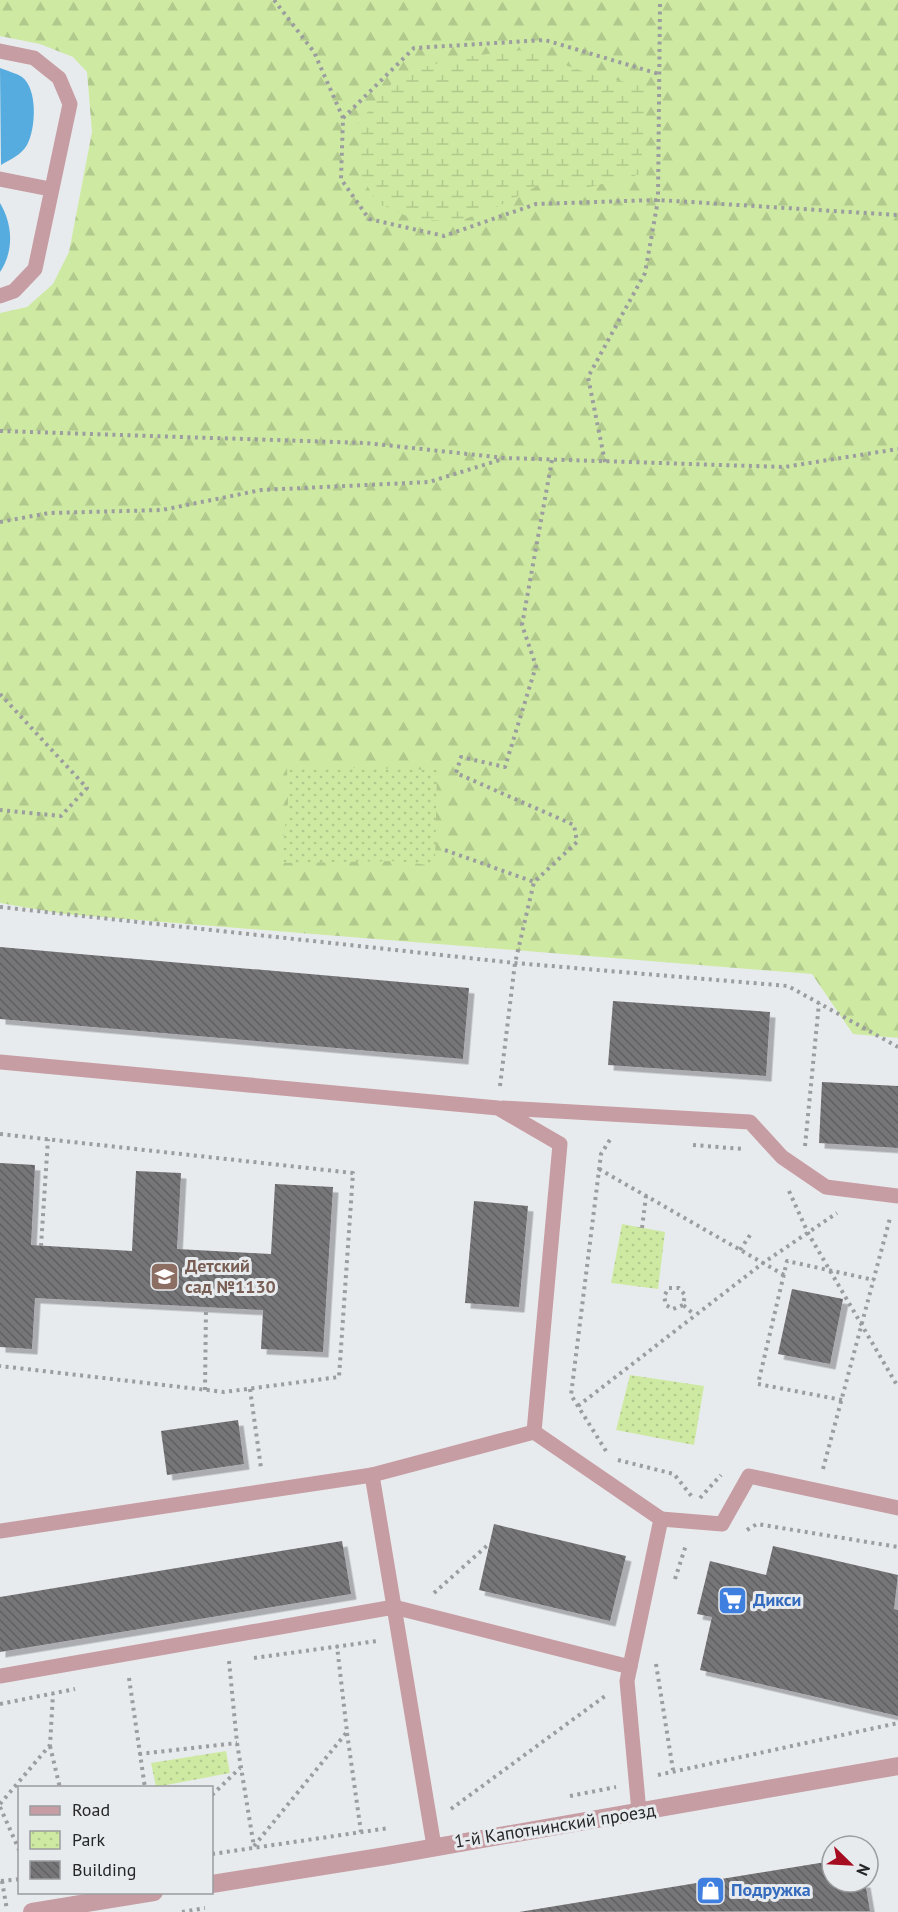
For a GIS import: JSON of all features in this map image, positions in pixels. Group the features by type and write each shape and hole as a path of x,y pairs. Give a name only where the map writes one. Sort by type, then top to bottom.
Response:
{"street":[{"name":"1-й Капотнинский проезд","path":"213,1884 898,1766"},
{"path":"43,1911 148,1894"}],"lane":[{"path":"0,51 34,58 59,78 70,104 50,189 35,269 14,291 0,296"},
{"path":"0,179 50,189"},
{"path":"0,1062 498,1108 750,1122 782,1157 826,1187 898,1196"},
{"path":"498,1108 561,1144 534,1432"},
{"path":"0,1531 372,1475 534,1432 661,1519 723,1524 749,1476 898,1508"},
{"path":"372,1475 434,1846"},
{"path":"639,1812 627,1681 661,1519"},
{"path":"0,1676 394,1607 630,1668"}],"path":[{"path":"274,0 314,52 343,118 341,179 369,219 444,236 536,204 658,200 898,215"},
{"path":"605,462 588,376 645,273 658,200 660,0"},
{"path":"343,118 414,48 545,40 659,74"},
{"path":"0,431 366,443 505,458 784,467 898,449"},
{"path":"0,522 49,513 162,510 261,490 429,482 505,458"},
{"path":"498,1108 515,963 534,882 577,842 574,825 456,773 461,757 505,767 536,666 522,625 552,460"},
{"path":"0,694 87,788 61,816 0,810"},
{"path":"445,850 534,882"},
{"path":"0,907 515,963 788,986 898,1047"},
{"path":"802,1171 819,1003"},
{"path":"0,1134 353,1173 339,1377 224,1392 0,1366"},
{"path":"622,1138 610,1137 601,1154 571,1395 610,1457 674,1474 696,1502 727,1468"},
{"path":"41,1246 48,1139"},
{"path":"691,1144 748,1149"},
{"path":"599,1169 784,1275"},
{"path":"784,1180 808,1233 898,1387"},
{"path":"791,1184 797,1189"},
{"path":"642,1228 646,1196"},
{"path":"578,1406 763,1263 843,1209 835,1207"},
{"path":"881,1213 898,1215"},
{"path":"823,1469 891,1214"},
{"path":"740,1250 750,1235"},
{"path":"842,1400 758,1384 784,1275 788,1261 874,1280"},
{"path":"669,1288 679,1288 685,1295 683,1305 674,1309 666,1305 664,1296 669,1288"},
{"path":"683,1305 695,1315"},
{"path":"205,1390 206,1307"},
{"path":"250,1389 262,1470"},
{"path":"811,1466 834,1471"},
{"path":"250,1471 272,1468"},
{"path":"737,1535 757,1524 898,1547"},
{"path":"433,1593 489,1544"},
{"path":"672,1587 685,1545 693,1545"},
{"path":"425,1591 444,1596"},
{"path":"250,1658 379,1640 381,1652"},
{"path":"337,1647 361,1832"},
{"path":"218,1662 240,1659"},
{"path":"229,1661 240,1768 254,1847"},
{"path":"655,1661 673,1770 898,1723"},
{"path":"118,1680 140,1676"},
{"path":"129,1678 145,1786"},
{"path":"0,1704 85,1687"},
{"path":"52,1694 50,1745 60,1786"},
{"path":"451,1809 606,1696"},
{"path":"254,1847 347,1732"},
{"path":"139,1754 237,1743"},
{"path":"18,1847 0,1805 50,1745"},
{"path":"213,1794 240,1768"},
{"path":"566,1797 624,1785"},
{"path":"450,1797 453,1819"},
{"path":"213,1854 397,1827"},
{"path":"8,1912 1,1881 18,1879"}],"green space":[{"path":"0,0 898,0 898,1038 853,1034 812,974 64,914 0,903 0,313 27,307 53,284 69,252 92,132 87,72 73,57 40,44 0,36"},
{"path":"522,50 588,73 646,87 641,174 555,196 545,182 497,207 457,222 411,218 376,202 361,174 358,123 401,73 462,57"},
{"path":"287,766 437,770 435,866 398,861 280,863 288,803"},
{"path":"622,1224 665,1232 658,1289 611,1283"},
{"path":"630,1375 704,1386 694,1445 616,1430"},
{"path":"226,1751 230,1773 156,1786 151,1763"}],"water":[{"path":"0,68 22,77 27,83 31,90 34,110 34,120 27,145 19,154 1,165"},
{"path":"0,203 7,220 10,247 0,272"}],"building":[{"path":"0,947 469,988 463,1059 0,1019"},
{"path":"613,1001 770,1012 766,1076 608,1065"},
{"path":"822,1082 898,1086 898,1148 819,1143"},
{"name":"Детский сад №1130","path":"0,1163 35,1165 31,1245 132,1251 136,1171 181,1173 177,1249 271,1254 275,1184 333,1187 323,1352 261,1349 263,1310 35,1298 32,1349 0,1347"},
{"path":"474,1201 528,1206 519,1307 465,1303"},
{"path":"792,1289 843,1299 830,1364 778,1354"},
{"path":"238,1420 244,1464 167,1475 161,1431"},
{"path":"494,1524 626,1556 610,1621 479,1590"},
{"path":"342,1541 351,1594 0,1652 0,1597"},
{"path":"773,1546 898,1575 894,1609 898,1610 898,1716 700,1670 712,1617 697,1614 710,1561 766,1575"},
{"path":"820,1863 820,1894 867,1894 870,1911 519,1912"}],"place":[{"name":"Детский сад №1130","path":"164,1276"},
{"name":"Дикси","path":"732,1600"},
{"name":"Подружка","path":"710,1890"}]}
